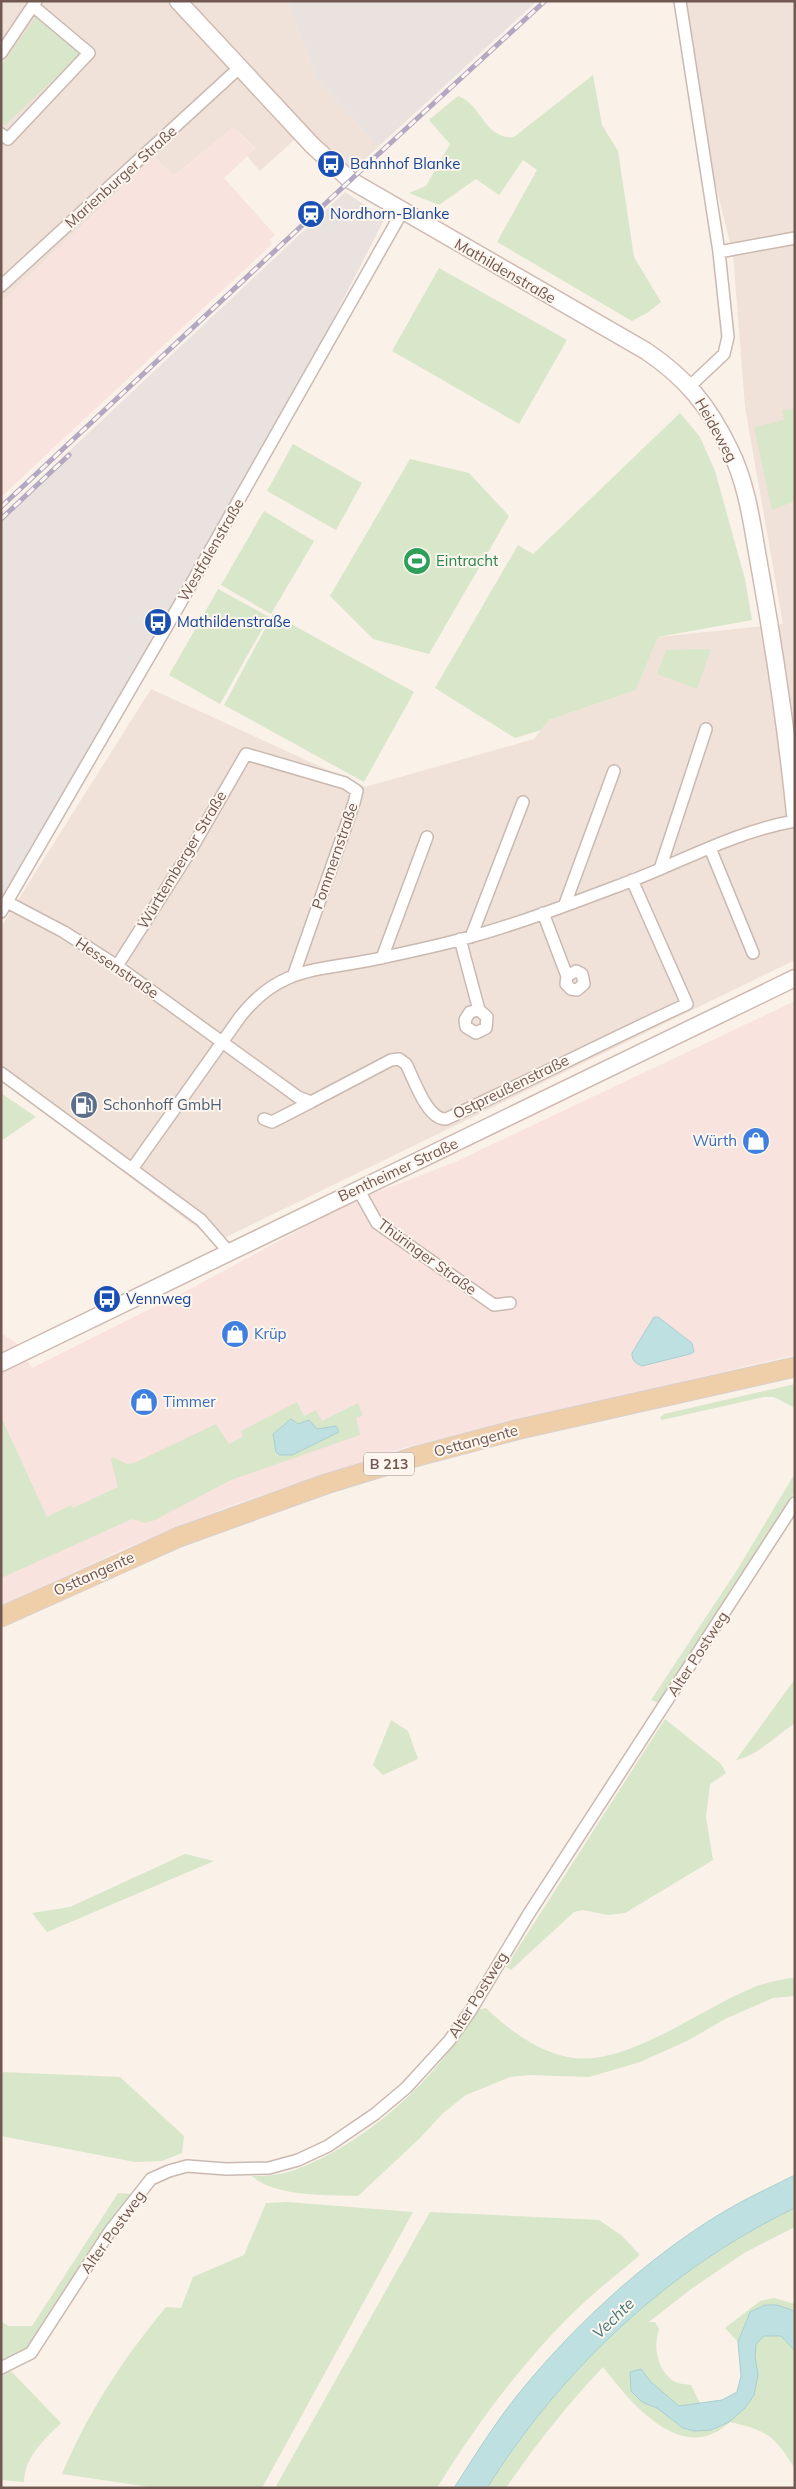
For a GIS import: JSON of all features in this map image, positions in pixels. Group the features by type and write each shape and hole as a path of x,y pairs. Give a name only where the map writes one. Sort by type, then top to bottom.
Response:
{"main road":[{"name":"Osttangente","path":"1,1617 169,1541 326,1484 414,1457 520,1429 795,1367"}],"street":[{"name":"Mathildenstraße","path":"178,1 331,164 350,180 402,212 646,351 690,386"},
{"name":"Heideweg","path":"680,1 719,252 728,337 724,354 690,386 703,402 731,451 742,482 771,633 795,814"},
{"path":"1,53 34,4 89,53 8,139 1,134"},
{"name":"Marienburger Straße","path":"1,286 239,68"},
{"name":"Westfalenstraße","path":"4,907 181,602 402,212"},
{"path":"719,252 795,238"},
{"path":"660,868 706,729"},
{"name":"Württemberger Straße","path":"117,966 189,853 246,754"},
{"name":"Pommernstraße","path":"246,754 345,783 356,791 354,803 294,974"},
{"path":"565,904 614,771"},
{"path":"479,1010 466,938 523,802"},
{"path":"132,1169 255,998 294,974 382,958 466,938 543,913 632,880 762,828 795,822"},
{"path":"382,958 427,837"},
{"path":"710,848 753,953"},
{"name":"Ostpreußenstraße","path":"311,1102 391,1060 399,1060 406,1064 430,1112 440,1119 446,1119 687,1004 632,880"},
{"name":"Hessenstraße","path":"4,907 64,932 117,966 223,1042"},
{"path":"543,913 567,976"},
{"name":"Bentheimer Straße","path":"1,1363 795,978"},
{"path":"223,1042 298,1097 311,1102"},
{"path":"1,1073 201,1220 229,1252"},
{"path":"264,1118 272,1122 311,1102"},
{"name":"Thüringer Straße","path":"358,1189 377,1223 494,1305 510,1304"},
{"name":"Alter Postweg","path":"1,2368 31,2353 110,2231 151,2179 168,2171 187,2166 226,2169 269,2168 298,2160 328,2146 375,2114 406,2088 449,2041 471,2010 533,1906 795,1503"}],"shaded area":[{"path":"1,1 287,1 317,80 378,147 353,171 307,128 260,171 247,156 255,148 233,127 174,176 154,157 1,303"},
{"path":"287,1 537,1 378,147 317,80"},
{"path":"684,1 795,1 795,960 216,1242 1,1080 1,927 151,689 365,787 534,739 549,720 636,690 658,637 783,624 745,407 733,254 694,99"},
{"path":"233,127 255,149 224,178 275,235 269,240 272,244 1,497 1,303 154,157 174,176"},
{"path":"345,192 385,218 241,498 1,903 1,517"},
{"path":"795,1001 795,1355 404,1448 230,1506 124,1549 1,1606 1,1333 16,1343 32,1368 192,1288 347,1204 455,1162"}],"green space":[{"path":"36,17 82,53 5,125 1,123 1,66"},
{"path":"593,75 602,125 618,151 634,257 661,302 647,313 632,321 497,242 537,170 523,160 499,195 476,179 439,205 409,193 426,186 450,144 429,120 458,96 473,106 496,133 514,137"},
{"path":"439,268 567,340 519,424 392,351"},
{"path":"795,409 795,501 772,510 754,427 784,420 782,410"},
{"path":"680,413 700,437 715,471 745,579 752,620 658,637 636,690 549,720 541,730 515,738 435,688 518,545 533,554"},
{"path":"293,444 362,483 336,530 267,491"},
{"name":"Eintracht","path":"410,459 469,473 509,516 429,654 373,639 330,596"},
{"path":"264,511 314,541 271,614 221,585"},
{"path":"218,589 269,617 220,704 169,675"},
{"path":"273,614 414,692 364,782 224,705"},
{"path":"711,649 697,689 657,674 666,650"},
{"path":"1,1093 36,1117 1,1141"},
{"path":"795,1384 795,1408 774,1397 764,1397 662,1420 660,1418 664,1414"},
{"path":"297,1402 304,1416 316,1410 322,1421 358,1403 363,1415 356,1418 360,1435 231,1480 155,1520 145,1523 132,1519 1,1578 1,1417 47,1517 71,1505 73,1508 118,1487 111,1460 113,1457 127,1464 134,1463 216,1424 229,1444 243,1437 241,1431"},
{"path":"795,1473 795,1492 659,1703 651,1700 739,1567"},
{"path":"795,1679 795,1723 759,1750 736,1760"},
{"path":"665,1719 721,1764 726,1773 710,1784 706,1817 713,1860 625,1913 608,1915 583,1910 574,1912 511,1970 506,1967"},
{"path":"391,1720 408,1731 418,1759 383,1775 373,1765"},
{"path":"185,1854 214,1861 47,1932 32,1913 70,1907"},
{"path":"795,1978 795,1996 773,1998 727,2018 687,2041 640,2062 589,2077 529,2075 510,2077 466,2095 443,2113 420,2138 358,2196 318,2195 288,2191 262,2183 252,2176 275,2175 292,2171 318,2160 361,2135 418,2087 449,2051 477,2010 486,2008 516,2033 550,2052 574,2058 595,2058 640,2045 755,1987"},
{"path":"1,2072 120,2077 184,2136 182,2153 162,2161 135,2162 1,2136"},
{"path":"118,2193 132,2194 105,2227 27,2349 1,2361 1,2321 8,2326 32,2326"},
{"path":"288,2202 413,2212 262,2488 156,2488 62,2474 83,2429 121,2366 166,2307 181,2308 193,2277 244,2255 266,2203"},
{"path":"795,2208 795,2227 744,2253 691,2289 649,2322 655,2322 659,2329 656,2343 658,2357 663,2370 674,2381 691,2385 700,2403 679,2406 651,2382 641,2369 642,2402 657,2408 683,2428 711,2430 729,2421 745,2408 758,2375 755,2356 756,2344 764,2336 781,2336 795,2351 795,2469 769,2436 753,2428 730,2422 712,2434 694,2437 676,2434 659,2425 628,2397 603,2367 552,2425 506,2488 487,2488 516,2445 549,2403 584,2363 622,2326 704,2260 749,2232"},
{"path":"430,2212 599,2220 621,2235 640,2255 579,2307 539,2348 485,2416 437,2488 275,2488"},
{"path":"774,2298 795,2304 795,2311 792,2309 750,2312 738,2342 725,2328 760,2301"},
{"path":"11,2371 61,2423 36,2449 28,2464 24,2482 1,2480 1,2375"}],"water":[{"path":"654,1317 658,1317 692,1343 694,1352 642,1366 636,1363 633,1360 632,1353"},
{"path":"291,1419 298,1424 309,1420 317,1429 336,1426 339,1432 292,1455 279,1455 276,1452 273,1434"},
{"name":"Vechte","path":"795,2175 795,2208 749,2232 704,2260 622,2326 584,2363 549,2403 516,2445 487,2488 454,2488 516,2397 564,2342 619,2289 679,2241 710,2220"},
{"path":"765,2305 777,2305 795,2311 795,2351 781,2336 764,2336 756,2344 755,2356 758,2375 754,2395 745,2408 729,2422 711,2430 694,2431 683,2428 657,2408 642,2402 631,2391 630,2372 641,2369 651,2382 679,2406 722,2400 737,2392 741,2376 738,2342 750,2312"}],"railway":[{"path":"1,507 545,1"},
{"path":"1,519 69,455"}],"place":[{"name":"Bahnhof Blanke","path":"331,164"},
{"name":"Nordhorn-Blanke","path":"311,214"},
{"name":"Eintracht","path":"417,561"},
{"name":"Mathildenstraße","path":"158,622"},
{"name":"Schonhoff GmbH","path":"84,1105"},
{"name":"Würth","path":"756,1141"},
{"name":"Vennweg","path":"107,1299"},
{"name":"Krüp","path":"235,1334"},
{"name":"Timmer","path":"144,1402"}]}
